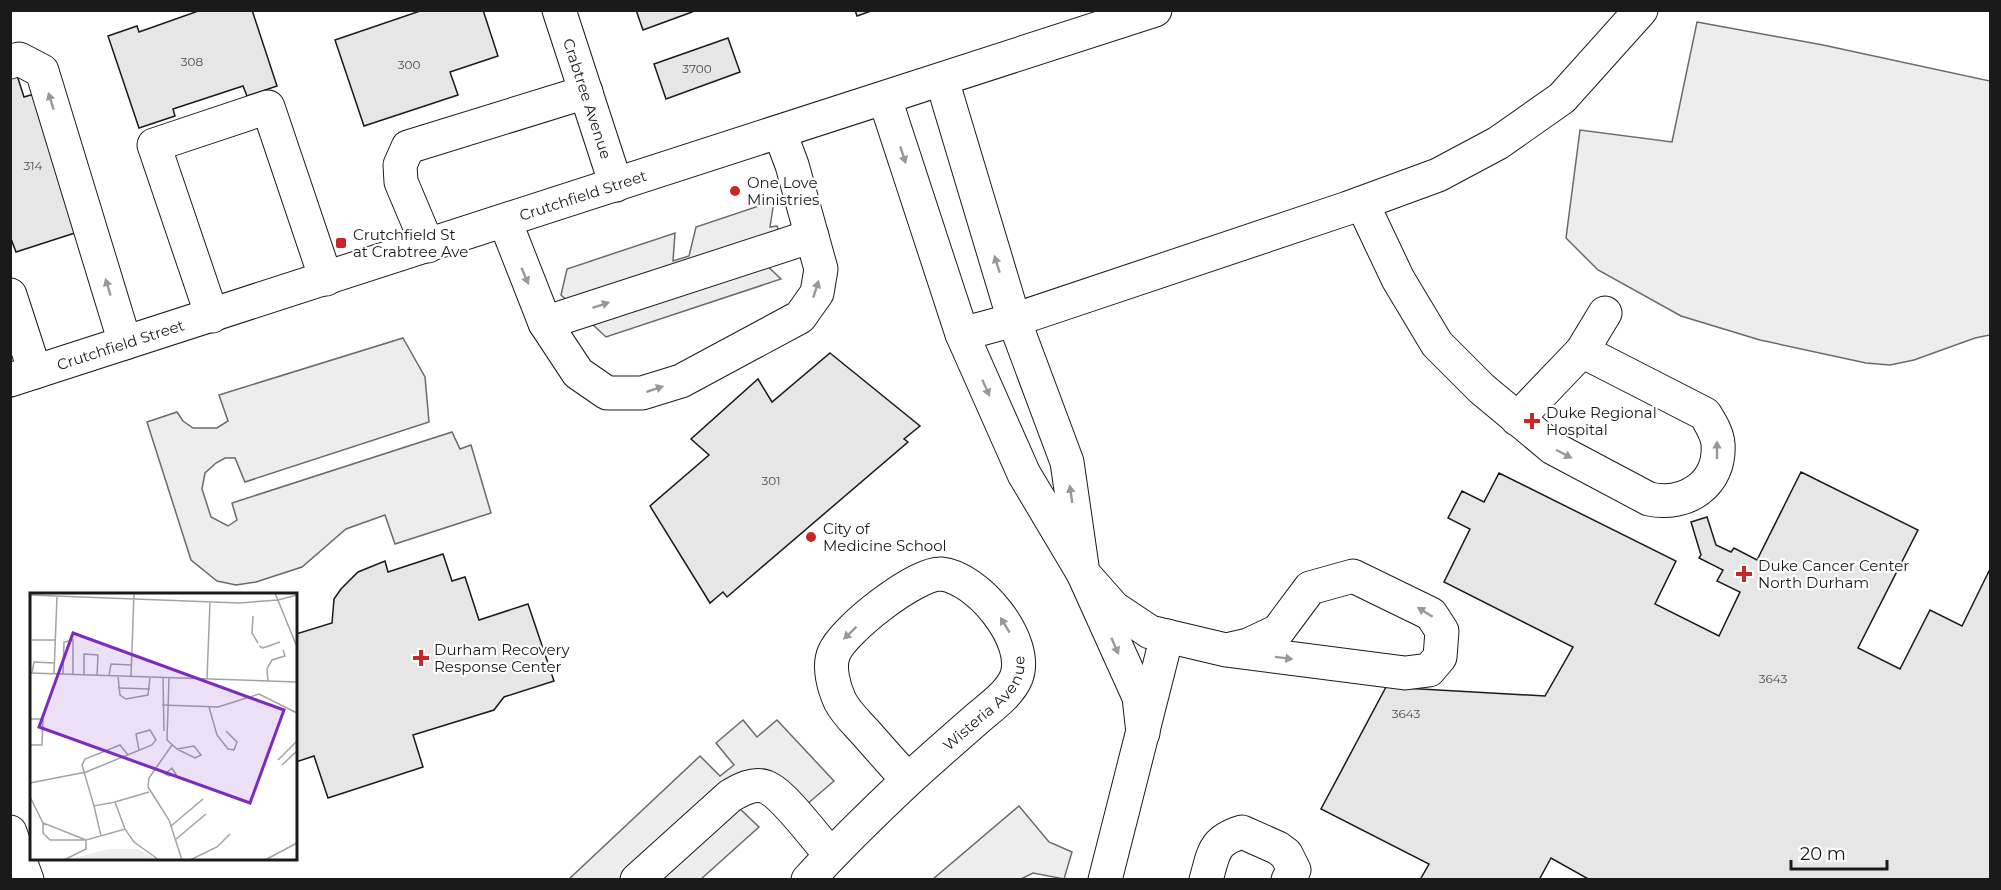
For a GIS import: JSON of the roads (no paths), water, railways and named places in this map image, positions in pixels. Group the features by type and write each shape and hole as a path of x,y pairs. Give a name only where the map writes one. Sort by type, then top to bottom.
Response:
{"street":[{"name":"Crabtree Avenue","path":"559,10 616,185"},
{"name":"Crutchfield Street","path":"23,376 1155,10"},
{"path":"962,334 1014,320 1362,203 1438,175 1498,143 1563,98 1641,10"},
{"path":"10,62 20,59 42,71 125,343"},
{"path":"942,80 1014,320 1067,462 1083,573 1114,608 1150,632 1226,650 1405,674 1429,670 1440,657 1442,631 1431,614 1353,576 1310,588 1278,631 1248,645 1226,650"},
{"path":"428,246 401,182 399,165 408,147 586,92"},
{"path":"885,99 962,334 1024,474 1083,573 1139,697 1143,733"},
{"path":"212,316 154,145 268,107 326,279"},
{"path":"505,221 545,322 578,373 607,393 642,393 681,381 800,317 818,293 821,269 792,165 780,133"},
{"path":"1362,203 1398,279 1437,344 1482,389 1517,419 1553,448 1649,499 1663,502 1678,500 1704,486 1713,475 1717,462 1718,444 1715,430 1705,414 1582,351"},
{"path":"545,322 812,236"},
{"path":"10,295 23,376"},
{"path":"1517,419 1582,351 1605,313"},
{"name":"Wisteria Avenue","path":"808,879 908,780 1003,696 1016,677 1019,657 1016,645 1004,622 992,607 960,580 940,574 926,576 904,588 863,620 840,643 833,654 831,670 840,701 908,780"},
{"path":"1106,879 1167,636"},
{"path":"638,879 730,795 747,786 765,786 781,798 831,855"},
{"path":"10,832 27,879"},
{"path":"1206,879 1215,850 1226,837 1242,832 1286,854 1294,870 1288,879"}],"place":[{"name":"One Love Ministries","path":"735,191"},
{"name":"Crutchfield St at Crabtree Ave","path":"341,243"},
{"name":"Duke Regional Hospital","path":"1532,421"},
{"name":"City of Medicine School","path":"811,537"},
{"name":"Duke Cancer Center North Durham","path":"1744,574"},
{"name":"Durham Recovery Response Center","path":"421,658"}]}
